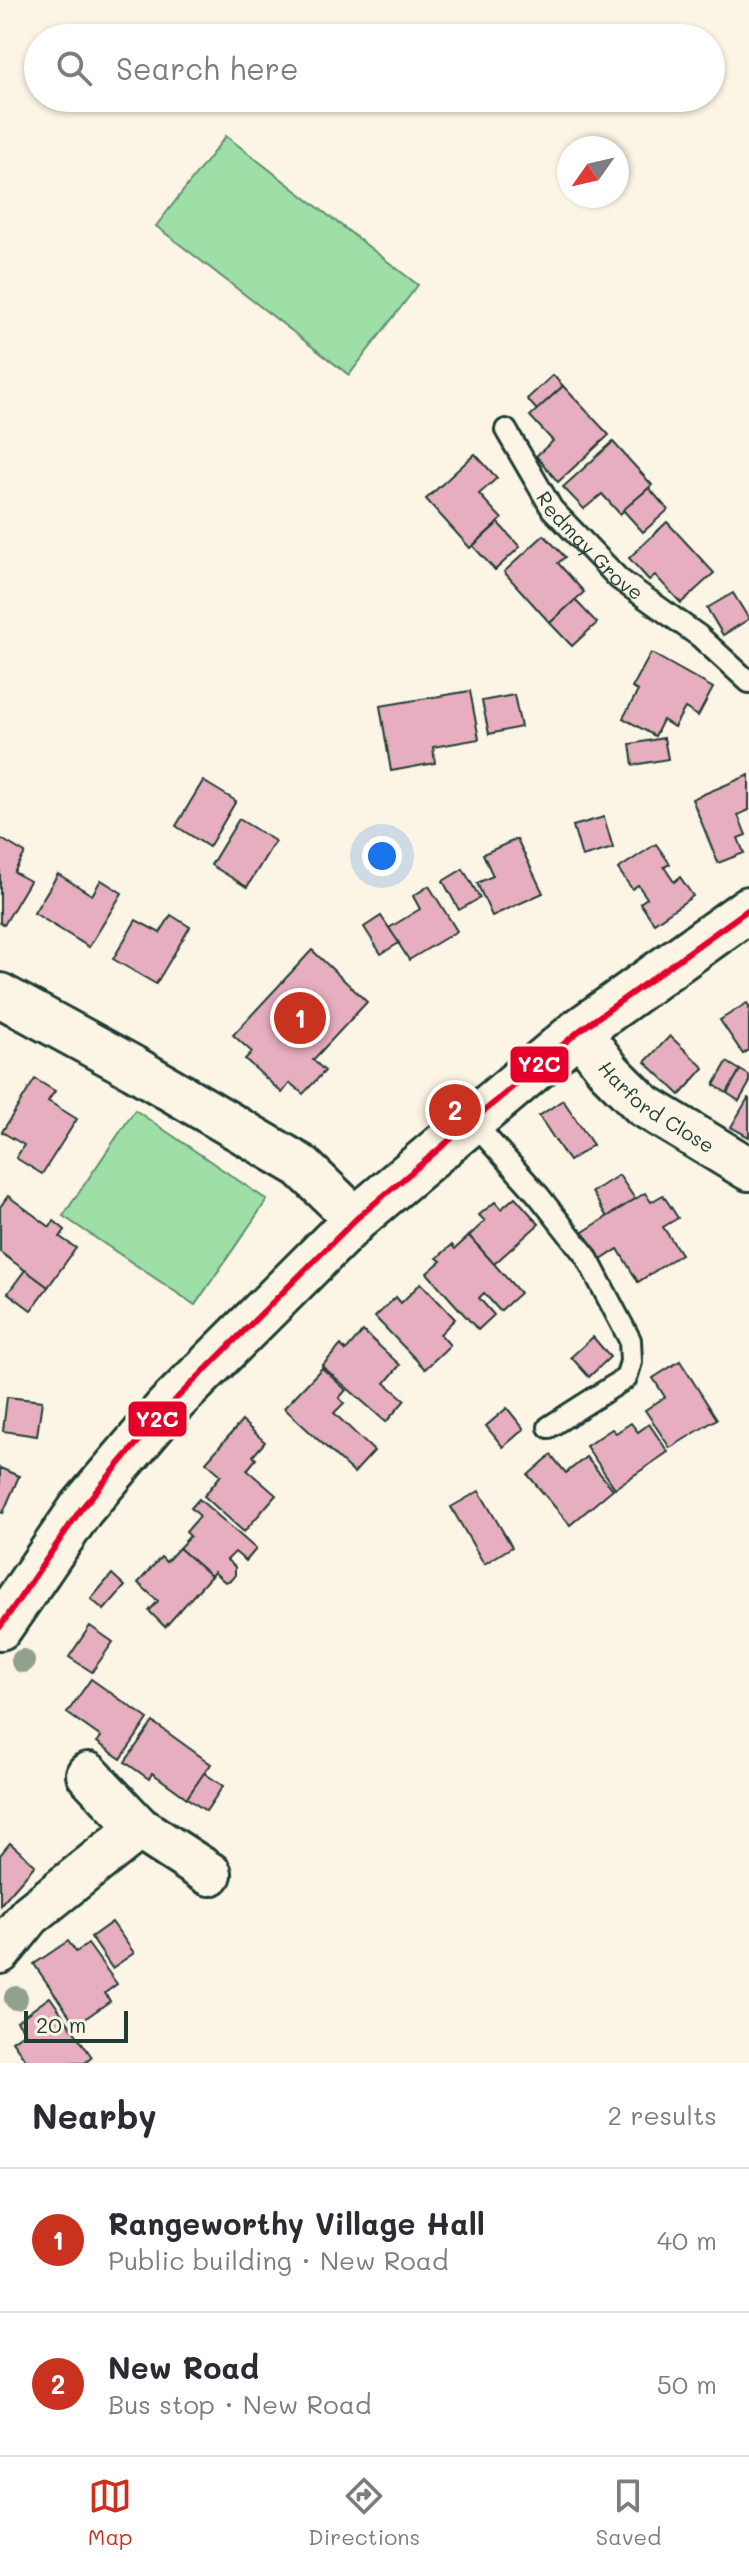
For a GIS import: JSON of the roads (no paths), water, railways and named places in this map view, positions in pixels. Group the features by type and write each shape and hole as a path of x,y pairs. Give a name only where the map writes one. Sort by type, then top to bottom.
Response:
{"main road":[{"path":"0,1627 81,1509 167,1408 356,1219 579,1031 749,909"}],"street":[{"path":"0,995 134,1068 301,1166 356,1219"},
{"name":"Harford Close","path":"579,1031 610,1072 643,1105 749,1169"},
{"path":"88,1774 139,1828 210,1874"},
{"path":"0,1952 30,1915 139,1828"}],"lane":[{"name":"Redmay Grove","path":"506,430 552,509 619,579 699,636 749,682"},
{"path":"471,1120 539,1196 586,1256 630,1340 631,1362 626,1378 549,1427"}],"place":[{"name":"Rangeworthy Village Hall","path":"300,1018"},
{"name":"New Road","path":"455,1110"}]}
